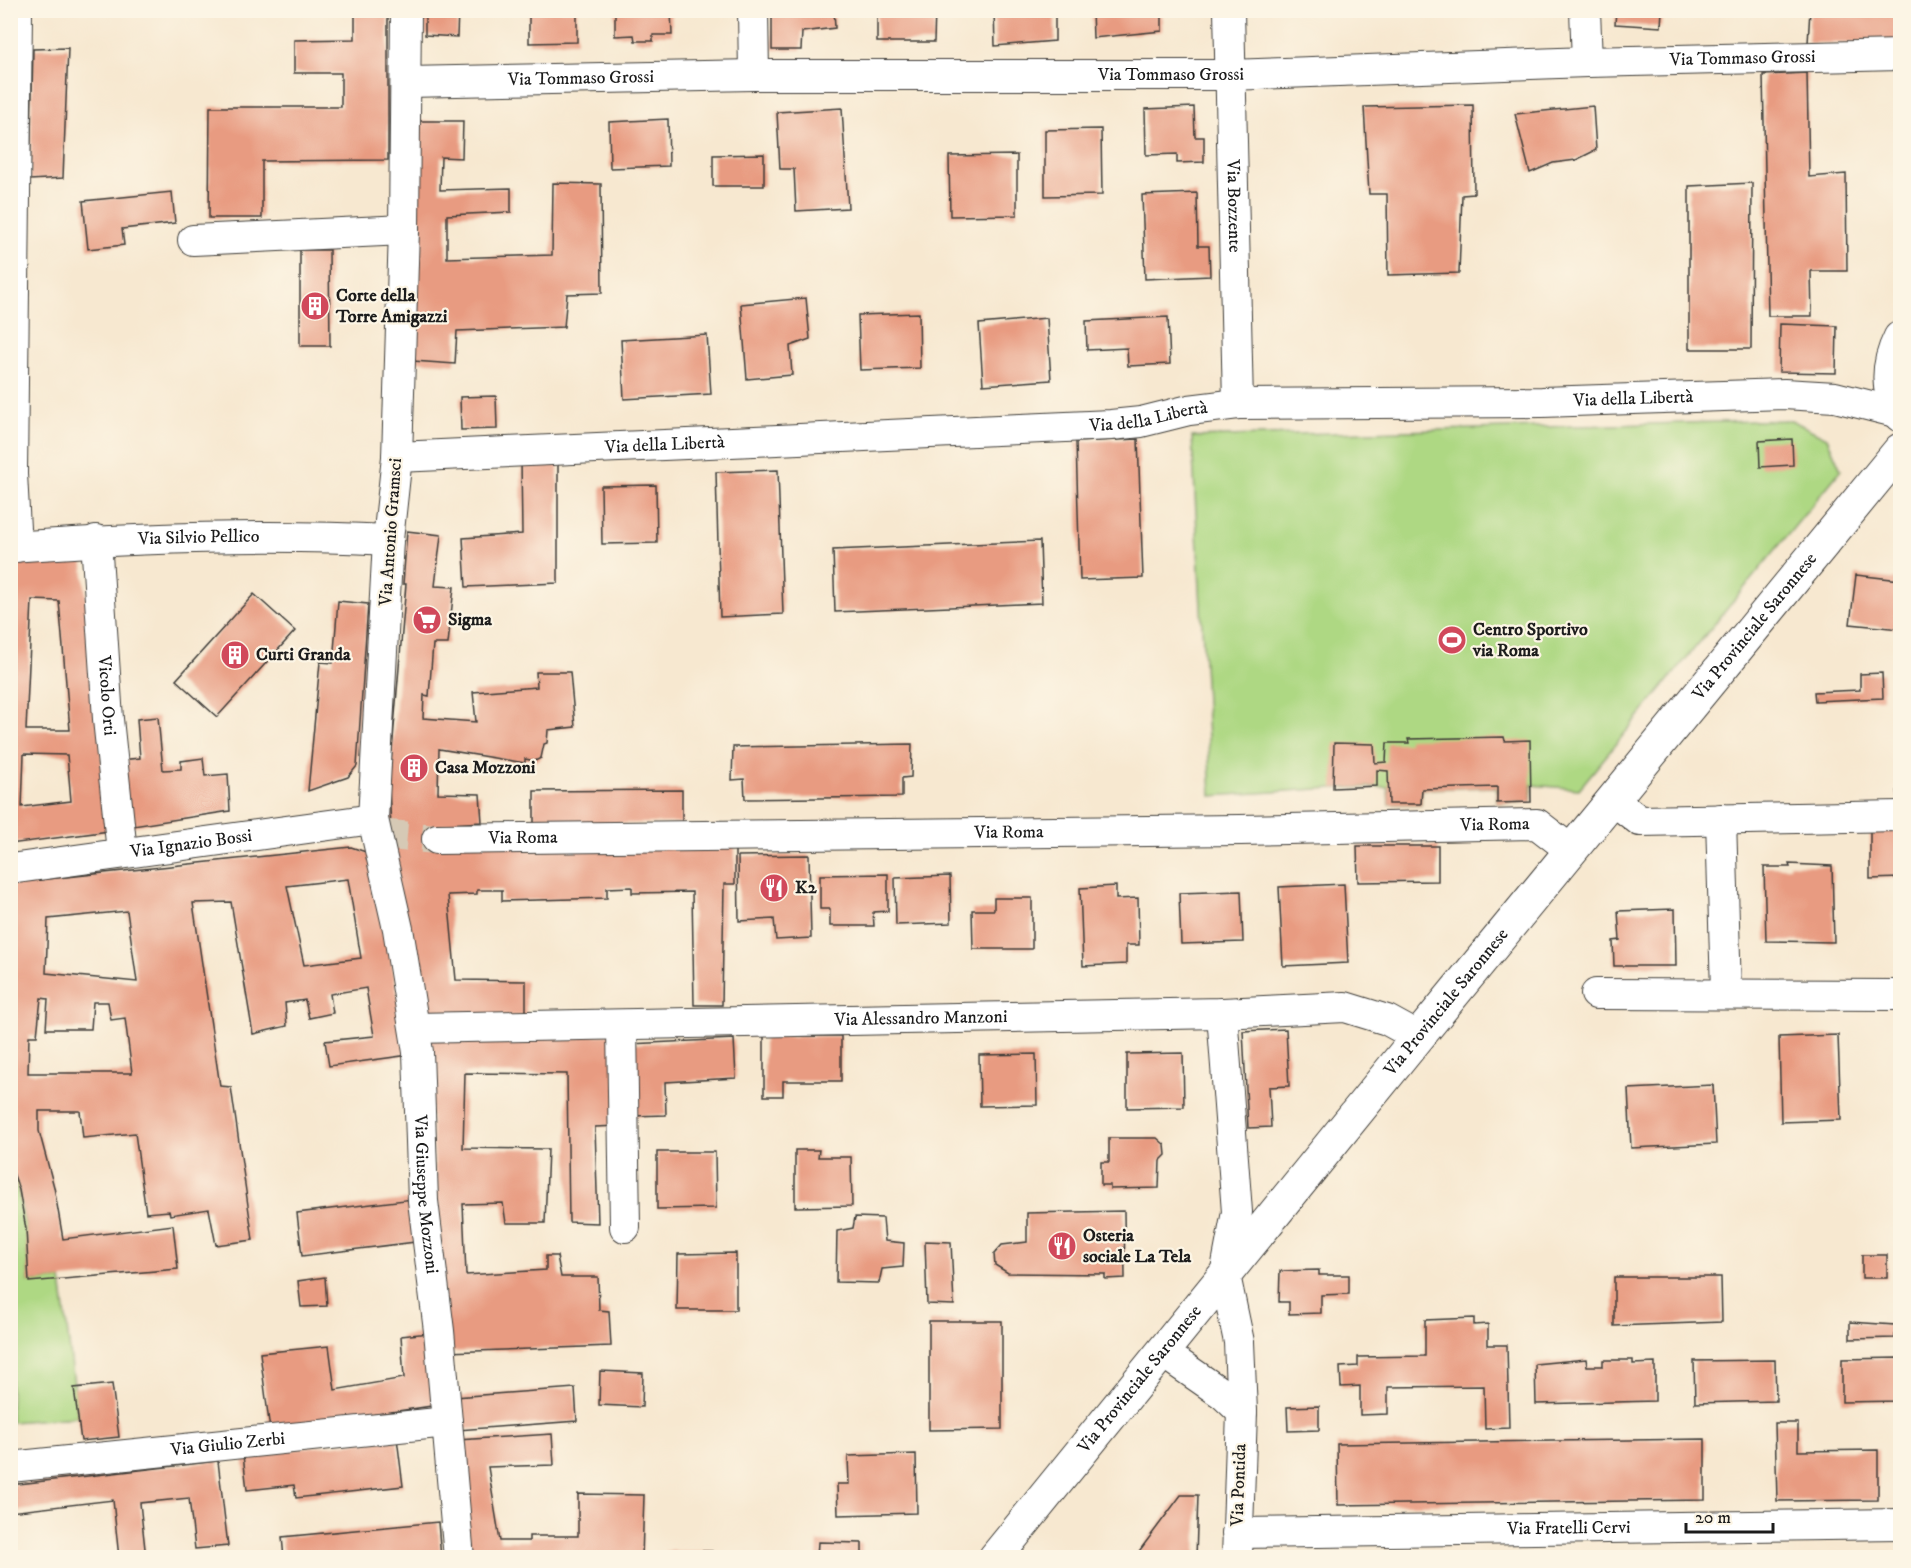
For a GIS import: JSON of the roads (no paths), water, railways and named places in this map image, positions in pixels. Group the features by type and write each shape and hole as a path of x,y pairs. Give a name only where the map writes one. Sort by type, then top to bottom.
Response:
{"main road":[{"path":"1900,338 1893,352 1889,383 1900,414"},
{"name":"Via Provinciale Saronnese","path":"995,1557 1418,1036 1900,450"}],"street":[{"path":"13,547 17,10"},
{"name":"Via Antonio Gramsci","path":"375,826 388,540 397,457 407,82 406,10"},
{"path":"753,10 754,75"},
{"name":"Via Bozzente","path":"1229,10 1238,404"},
{"path":"1586,10 1587,62"},
{"name":"Via Tommaso Grossi","path":"407,82 754,75 1230,75 1587,62 1900,54"},
{"path":"193,240 404,230"},
{"name":"Via della Libertà","path":"397,457 1111,425 1141,422 1189,410 1238,404 1542,402 1784,394 1835,397 1900,414"},
{"name":"Via Silvio Pellico","path":"13,547 96,540 307,536 388,540"},
{"name":"Vicolo Orti","path":"96,540 108,719 122,852"},
{"path":"1613,800 1640,821 1900,816"},
{"path":"1721,819 1726,992"},
{"name":"Via Roma","path":"437,839 1240,830 1537,824 1572,851"},
{"name":"Via Ignazio Bossi","path":"10,869 122,852 375,826"},
{"name":"Via Giuseppe Mozzoni","path":"375,826 399,930 418,1052 423,1201 459,1557"},
{"path":"1596,994 1726,992 1900,995"},
{"name":"Via Alessandro Manzoni","path":"415,1029 1222,1013 1345,1007 1387,1020 1418,1036"},
{"path":"1222,1013 1237,1212 1225,1275"},
{"path":"622,1025 625,1227"},
{"name":"Via Pontida","path":"1225,1275 1239,1342 1242,1413 1237,1545"},
{"path":"1162,1352 1224,1395 1242,1413"},
{"name":"Via Giulio Zerbi","path":"10,1467 447,1422"},
{"name":"Via Fratelli Cervi","path":"1237,1545 1900,1524"}],"tunnel":[{"path":"377,834 437,839"}],"place":[{"name":"Corte della Torre Amigazzi","path":"315,306"},
{"name":"Sigma","path":"427,620"},
{"name":"Centro Sportivo via Roma","path":"1452,640"},
{"name":"Curti Granda","path":"235,655"},
{"name":"Casa Mozzoni","path":"414,768"},
{"name":"K2","path":"774,888"},
{"name":"Osteria sociale La Tela","path":"1062,1246"}]}
